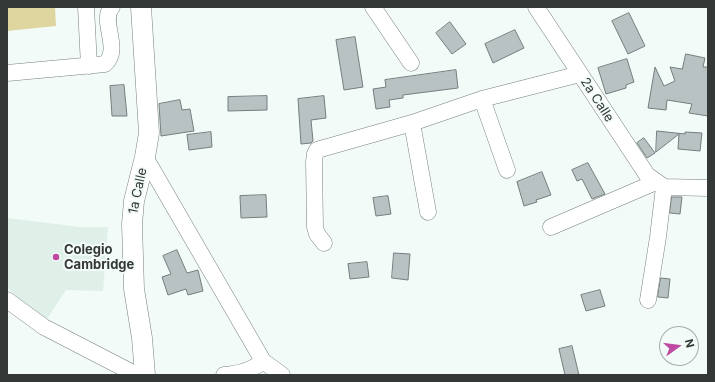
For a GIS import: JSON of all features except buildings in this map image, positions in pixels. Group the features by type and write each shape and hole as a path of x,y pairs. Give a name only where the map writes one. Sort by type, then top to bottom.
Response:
{"main road":[{"name":"1a Calle","path":"141,7 149,133 145,157 134,200 132,224 134,289 142,338 145,375"}],"street":[{"path":"86,7 89,66"},
{"path":"7,73 105,64 110,59 112,52 108,14 112,7"},
{"path":"374,7 411,63"},
{"name":"2a Calle","path":"536,7 647,176 660,185"},
{"path":"324,243 317,234 315,226 314,162 317,150 412,123 482,99 580,74"},
{"path":"482,99 506,170"},
{"path":"412,123 428,212"},
{"path":"145,157 263,361 282,375"},
{"path":"648,300 658,237 660,185"},
{"path":"551,227 660,185 707,185"},
{"path":"7,301 44,328 137,375"},
{"path":"224,375 248,370 257,366 263,361"}],"shaded area":[{"path":"7,7 55,7 56,26 7,31"},
{"name":"Colegio Cambridge","path":"7,218 80,227 108,227 103,291 66,290 43,325 7,287"}],"place":[{"name":"Colegio Cambridge","path":"56,257"}]}
